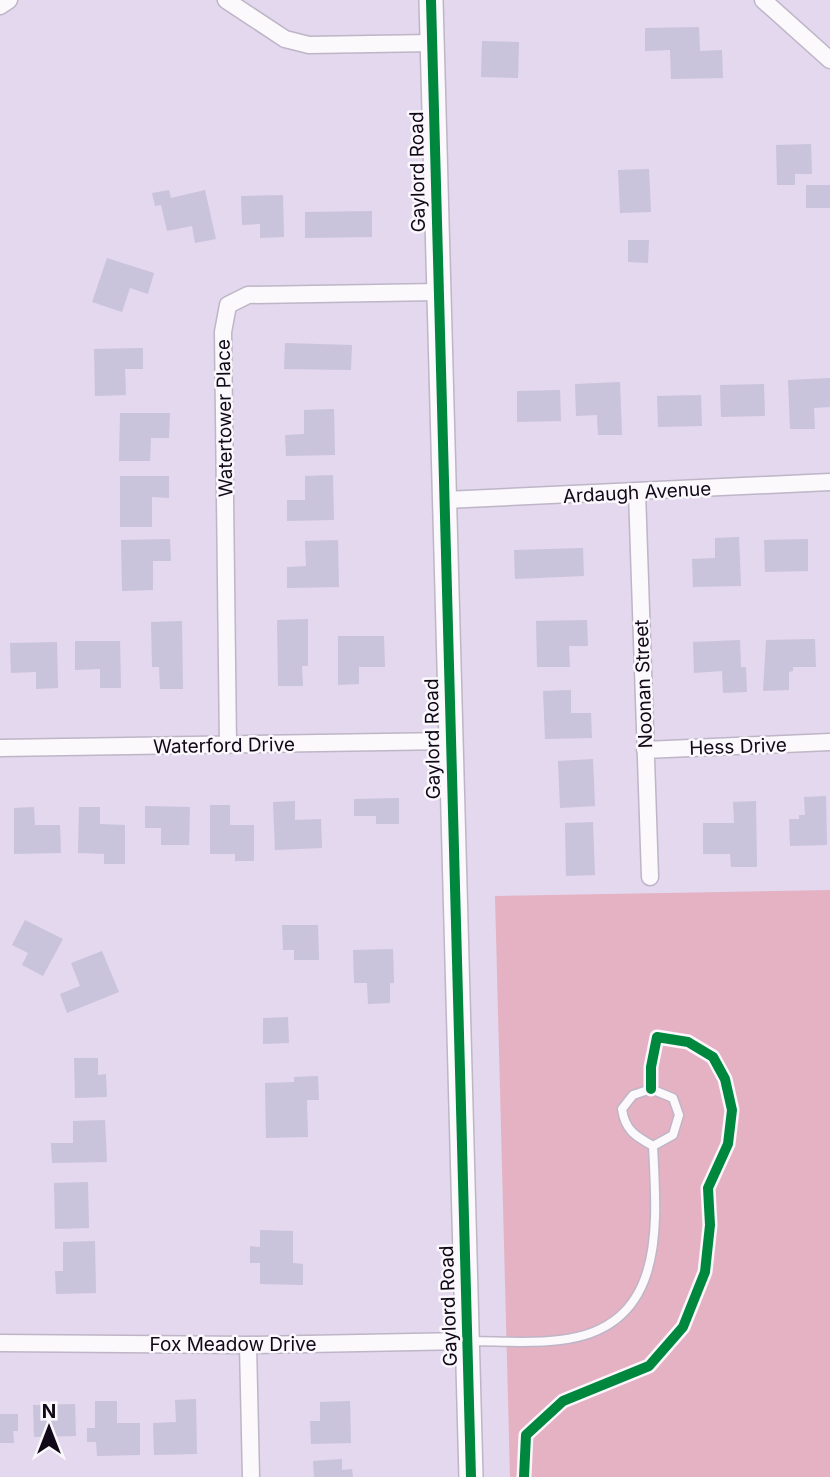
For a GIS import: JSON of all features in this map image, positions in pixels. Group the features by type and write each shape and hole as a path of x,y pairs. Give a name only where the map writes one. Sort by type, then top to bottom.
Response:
{"street":[{"path":"0,6 9,0"},
{"path":"226,0 249,6 285,39 309,45 432,43"},
{"name":"Gaylord Road","path":"431,0 471,1477"},
{"path":"763,0 830,60"},
{"name":"Watertower Place","path":"228,745 223,332 228,305 248,295 438,292"},
{"name":"Ardaugh Avenue","path":"444,500 830,482"},
{"name":"Noonan Street","path":"637,492 650,877"},
{"name":"Waterford Drive","path":"0,748 449,741"},
{"name":"Hess Drive","path":"645,750 830,742"},
{"name":"Fox Meadow Drive","path":"0,1343 248,1345 466,1341"},
{"path":"248,1345 251,1477"}],"lane":[{"path":"650,1089 673,1098 679,1115 673,1135 653,1146 633,1135 624,1124 622,1109 633,1096 650,1089"},
{"path":"466,1341 561,1340 596,1332 620,1316 642,1292 650,1264 655,1238 653,1146"}],"shaded area":[{"path":"830,890 830,1477 510,1477 495,896"}],"building":[{"path":"699,27 700,51 722,50 723,78 671,79 670,50 645,51 645,28"},
{"path":"482,41 519,42 518,78 481,77"},
{"path":"811,144 812,174 795,174 795,185 777,185 776,145"},
{"path":"649,169 651,212 620,213 618,170"},
{"path":"806,185 830,185 830,208 806,208"},
{"path":"169,190 171,198 205,190 216,239 195,243 192,226 167,231 161,205 155,206 152,193"},
{"path":"283,195 284,237 260,238 260,224 242,225 241,196"},
{"path":"372,211 372,237 305,238 305,212"},
{"path":"628,240 649,240 648,263 628,262"},
{"path":"107,258 154,273 148,294 130,288 122,312 92,302"},
{"path":"285,343 352,345 351,370 284,369"},
{"path":"143,348 143,369 125,369 126,395 95,396 94,349"},
{"path":"830,378 830,407 814,408 815,429 790,429 788,380"},
{"path":"620,382 622,435 598,435 597,415 576,416 575,384"},
{"path":"764,384 765,416 721,417 720,385"},
{"path":"560,390 561,421 517,422 517,391"},
{"path":"701,395 702,426 658,427 657,396"},
{"path":"334,409 335,455 286,456 285,435 304,434 304,410"},
{"path":"120,413 170,413 169,438 151,438 150,461 119,461"},
{"path":"333,475 334,520 287,521 287,500 305,500 305,476"},
{"path":"120,476 169,476 169,498 152,497 152,527 120,527"},
{"path":"739,537 741,586 693,587 692,559 715,558 715,538"},
{"path":"170,539 171,561 153,561 153,590 122,591 121,540"},
{"path":"808,539 808,571 765,572 764,540"},
{"path":"338,540 339,587 287,588 287,567 306,566 305,541"},
{"path":"583,548 584,576 515,579 514,550"},
{"path":"308,619 308,666 302,666 303,686 278,686 277,620"},
{"path":"587,620 588,646 569,646 570,667 537,667 536,621"},
{"path":"182,621 183,689 160,689 159,667 152,667 151,622"},
{"path":"338,636 384,636 385,667 359,667 359,684 338,685"},
{"path":"815,639 816,667 793,667 793,671 789,672 789,690 763,691 766,640"},
{"path":"740,640 741,667 746,667 747,692 723,693 722,671 694,673 693,642"},
{"path":"75,641 120,641 121,688 100,688 100,669 75,670"},
{"path":"57,642 58,688 36,689 36,672 11,673 10,643"},
{"path":"571,690 571,713 591,713 592,738 545,739 543,691"},
{"path":"593,759 595,806 560,808 558,761"},
{"path":"826,796 827,845 790,846 789,819 799,819 799,815 805,815 804,797"},
{"path":"399,798 399,824 376,824 376,816 354,816 354,799"},
{"path":"295,801 295,820 321,819 322,848 275,850 273,802"},
{"path":"756,801 757,867 731,867 730,854 703,854 703,823 734,823 733,802"},
{"path":"210,805 230,805 230,825 254,825 254,861 235,861 235,854 210,854"},
{"path":"145,806 190,807 189,845 161,845 161,828 145,828"},
{"path":"34,807 35,825 60,825 61,853 14,854 14,808"},
{"path":"79,807 100,807 100,824 125,825 125,864 104,864 104,854 78,853"},
{"path":"593,822 595,875 566,876 565,823"},
{"path":"25,920 63,939 43,976 22,965 28,953 12,945"},
{"path":"282,925 318,925 319,960 294,960 294,950 283,950"},
{"path":"393,949 394,983 390,983 390,1003 368,1004 367,983 354,983 353,950"},
{"path":"102,951 119,992 67,1013 60,994 80,986 71,963"},
{"path":"288,1017 289,1043 263,1044 263,1018"},
{"path":"74,1058 98,1058 98,1075 106,1074 107,1097 75,1098"},
{"path":"318,1076 319,1100 307,1100 308,1137 266,1138 265,1083 294,1082 294,1077"},
{"path":"105,1120 107,1162 52,1163 51,1143 73,1143 73,1121"},
{"path":"88,1182 89,1228 55,1229 54,1183"},
{"path":"260,1230 293,1231 293,1263 303,1264 303,1285 260,1284 260,1263 250,1263 250,1246 260,1247"},
{"path":"95,1241 96,1293 56,1294 55,1271 63,1271 63,1242"},
{"path":"196,1399 197,1454 154,1455 153,1423 176,1422 175,1400"},
{"path":"95,1401 117,1401 117,1423 140,1423 140,1455 97,1456 96,1442 87,1442 87,1428 95,1428"},
{"path":"350,1401 351,1443 311,1444 310,1421 320,1421 320,1402"},
{"path":"75,1404 76,1436 34,1437 33,1405"},
{"path":"0,1414 18,1414 18,1431 13,1431 14,1443 0,1443"},
{"path":"342,1459 342,1470 352,1469 353,1477 314,1477 313,1461"}],"cycle path":[{"path":"431,0 471,1477"},
{"path":"524,1477 526,1435 563,1401 649,1366 683,1327 705,1272 710,1225 708,1188 728,1144 732,1110 725,1079 713,1057 688,1042 657,1037 651,1067 651,1089"}]}
